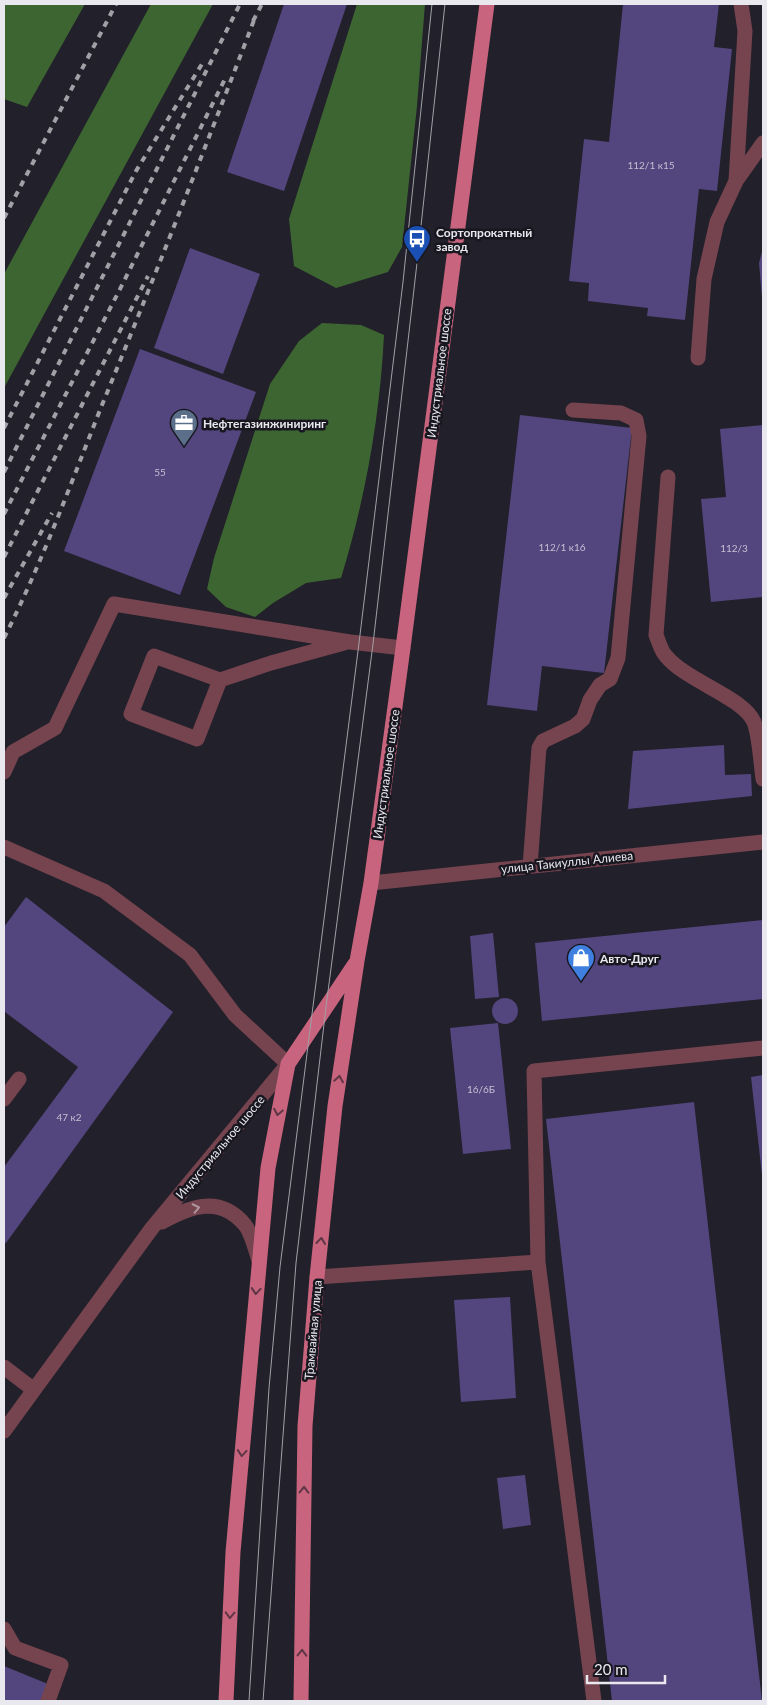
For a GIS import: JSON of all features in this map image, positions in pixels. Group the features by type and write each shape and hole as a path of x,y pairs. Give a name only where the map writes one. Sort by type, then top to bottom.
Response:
{"main road":[{"name":"Индустриальное шоссе","path":"288,1064 357,961 371,883 403,648 487,4"},
{"name":"Трамвайная улица","path":"301,1701 304,1426 335,1106 357,961"},
{"path":"226,1701 233,1552 268,1168 288,1064"}],"street":[{"path":"736,181 745,31 741,4"},
{"path":"698,358 704,279 717,222 736,181 763,143"},
{"path":"530,866 539,748 543,741 575,726 583,719 590,700 600,685 610,679 618,658 621,630 639,436 636,420 621,413 573,410"},
{"path":"668,477 656,636 665,656 672,662 694,679 748,711 754,723 763,779"},
{"path":"4,772 13,752 55,728 114,604 350,642 403,648"},
{"path":"220,680 198,739 131,714 154,656 220,680 271,663 350,642"},
{"name":"улица Такиуллы Алиева","path":"371,883 763,842"},
{"path":"4,847 104,891 190,955 235,1015 288,1064"},
{"path":"594,1701 538,1262 534,1071 763,1048"},
{"name":"Индустриальное шоссе","path":"4,1431 152,1228 288,1064"},
{"path":"4,1099 19,1080"},
{"path":"152,1228 182,1211 208,1206 226,1208 246,1226 259,1261"},
{"path":"317,1277 538,1262"},
{"path":"4,1367 34,1390"},
{"path":"4,1629 15,1648 61,1665 48,1701"}],"green space":[{"path":"4,4 85,4 27,107 4,99"},
{"path":"151,4 213,4 4,388 4,274"},
{"path":"357,4 425,4 417,106 402,247 388,272 336,288 294,266 289,219"},
{"path":"322,323 361,325 384,335 375,427 357,519 341,578 306,583 273,603 255,617 226,607 207,589 214,558 270,384 299,341"}],"building":[{"path":"284,4 347,4 284,191 227,172"},
{"path":"623,4 719,4 714,47 732,49 717,191 699,189 685,320 647,316 648,308 588,301 589,283 569,281 584,139 609,142"},
{"path":"190,248 260,274 223,374 154,348"},
{"path":"763,248 763,298 762,298 759,263"},
{"path":"140,349 256,392 180,595 64,551"},
{"path":"520,415 632,428 604,673 542,666 537,711 487,705"},
{"path":"763,425 763,597 711,602 701,499 726,497 720,429"},
{"path":"724,745 725,775 751,774 752,796 628,809 633,751"},
{"path":"26,897 173,1012 6,1243 4,1242 4,1167 78,1067 5,1012 4,1014 4,927"},
{"path":"763,920 763,999 542,1021 535,943"},
{"path":"493,933 499,997 475,999 470,936"},
{"path":"505,998 514,1002 518,1011 514,1020 505,1024 496,1020 492,1011 496,1002"},
{"path":"498,1023 511,1149 463,1154 450,1028"},
{"path":"763,1075 763,1175 762,1175 751,1077"},
{"path":"694,1102 762,1701 612,1701 546,1119"},
{"path":"510,1297 516,1398 461,1402 454,1300"},
{"path":"525,1475 531,1525 503,1529 497,1478"},
{"path":"4,1666 48,1684 41,1701 4,1701"}],"tram line":[{"path":"249,1701 269,1388 280,1267 403,282 432,4"},
{"path":"263,1701 296,1263 326,1007 373,644 445,4"}],"railway":[{"path":"4,218 116,4"},
{"path":"4,472 240,4"},
{"path":"253,21 262,4"},
{"path":"4,638 56,523 256,15"},
{"path":"4,428 136,171 202,64"},
{"path":"4,514 118,293 226,77"},
{"path":"4,557 148,276"},
{"path":"4,598 52,513"}],"place":[{"name":"Сортопрокатный завод","path":"417,263"},
{"name":"Нефтегазинжиниринг","path":"184,447"},
{"name":"Авто-Друг","path":"581,982"}]}
